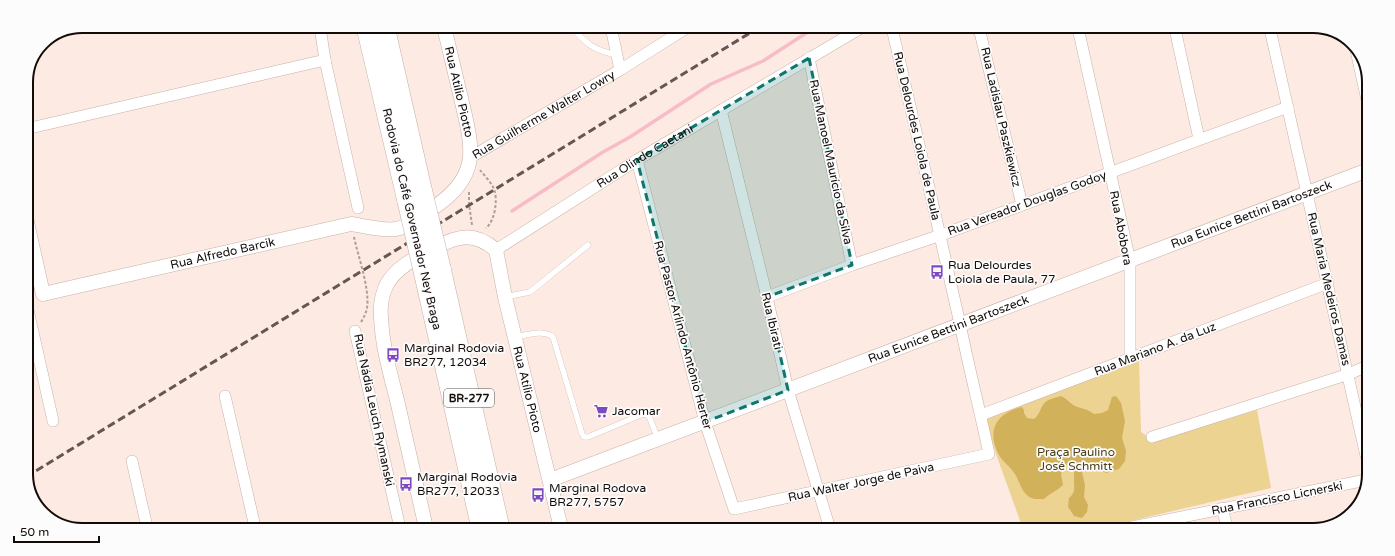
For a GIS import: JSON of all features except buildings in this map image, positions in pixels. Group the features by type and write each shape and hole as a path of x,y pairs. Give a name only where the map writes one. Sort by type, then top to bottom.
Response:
{"highway":[{"name":"Rodovia do Café Governador Ney Braga","path":"369,33 416,204 498,523"},
{"name":"Rodovia do Café Governador Ney Braga","path":"385,33 416,204"},
{"name":"Rodovia do Café Governador Ney Braga","path":"431,265 481,523"}],"street":[{"path":"321,33 325,60 358,208"},
{"name":"Rua Atilio Piotto","path":"445,33 469,131 471,157"},
{"path":"612,33 620,70"},
{"name":"Rua Guilherme Walter Lowry","path":"416,204 453,193 461,183 467,171 471,157 620,70 680,33"},
{"name":"Rua Olindo Caetani","path":"496,250 637,160 852,33"},
{"name":"Rua Delourdes Loiola de Paula","path":"893,33 941,235 989,454"},
{"name":"Rua Ladislau Paszkiewicz","path":"981,33 1022,205"},
{"name":"Rua Abóbora","path":"1079,33 1130,261 1130,359"},
{"path":"1175,33 1199,140"},
{"name":"Rua Maria Medeiros Damas","path":"1271,33 1362,437"},
{"name":"Rua Manoel Maurício da Silva","path":"809,58 852,265"},
{"path":"33,127 325,60"},
{"name":"Rua Vereador Douglas Godoy","path":"767,297 852,265 941,235 1288,107"},
{"name":"Rua Ibirati","path":"721,110 767,297 788,390 828,523"},
{"name":"Rua Pastor Arlindo Antônio Herter","path":"637,160 705,422 734,509"},
{"name":"Rua Eunice Bettini Bartoszeck","path":"550,480 1362,172"},
{"name":"Rua Alfredo Barcik","path":"33,296 351,224 393,229 408,224 416,204"},
{"path":"425,523 385,350 381,315 382,298 386,285 393,276 409,263 431,265 454,238 474,238 489,244 496,250"},
{"path":"33,249 43,294"},
{"name":"Rua Atílio Pioto","path":"496,250 515,337 560,523"},
{"name":"Rua Mariano A. da Luz","path":"981,415 1328,283"},
{"name":"Rua Nádia Leuch Rymanski","path":"355,331 399,523"},
{"path":"33,332 53,421"},
{"path":"1152,436 1349,374 1362,368"},
{"path":"225,396 254,523"},
{"name":"Rua Walter Jorge de Paiva","path":"734,509 989,454"},
{"path":"132,461 146,523"},
{"name":"Rua Francisco Licnerski","path":"1156,523 1222,508 1361,481"},
{"path":"1222,508 1226,523"}],"lane":[{"path":"577,33 586,43 599,51 617,55"},
{"path":"506,297 530,292 588,245"},
{"path":"515,337 531,334 548,334 553,337 584,437 643,414 649,416 658,439"}],"path":[{"path":"471,157 494,189 496,210 489,226 474,238"},
{"path":"469,188 469,204 474,238"},
{"name":"Rua Nádia Leuch Rymanski","path":"351,224 367,295 365,315 355,331"}],"highlighted area":[{"path":"809,58 852,265 767,297 788,390 705,422 637,160"}],"green space":[{"name":"Praça Paulino José Schmitt","path":"1139,359 1141,432 1154,441 1257,410 1271,488 1122,523 1021,523 996,454 986,419"},
{"path":"1061,396 1071,404 1094,414 1102,413 1108,410 1112,397 1116,396 1121,403 1125,421 1122,438 1126,451 1125,461 1119,469 1106,473 1091,464 1085,467 1082,472 1085,485 1084,497 1088,505 1087,512 1082,518 1074,516 1068,507 1069,498 1073,494 1074,490 1075,466 1072,463 1064,466 1061,474 1063,485 1058,489 1044,499 1029,497 1025,493 1013,471 1000,457 993,438 996,424 1000,418 1006,414 1022,407 1027,418 1034,419 1047,401"}],"waterway":[{"path":"512,211 711,84 763,61 806,33"}],"railway":[{"path":"33,473 750,33"}],"place":[{"name":"Rua Delourdes Loiola de Paula, 77","path":"937,272"},
{"name":"Marginal Rodovia BR277, 12034","path":"393,355"},
{"name":"Jacomar","path":"601,411"},
{"name":"Marginal Rodovia BR277, 12033","path":"406,484"},
{"name":"Marginal Rodova BR277, 5757","path":"538,495"}]}
